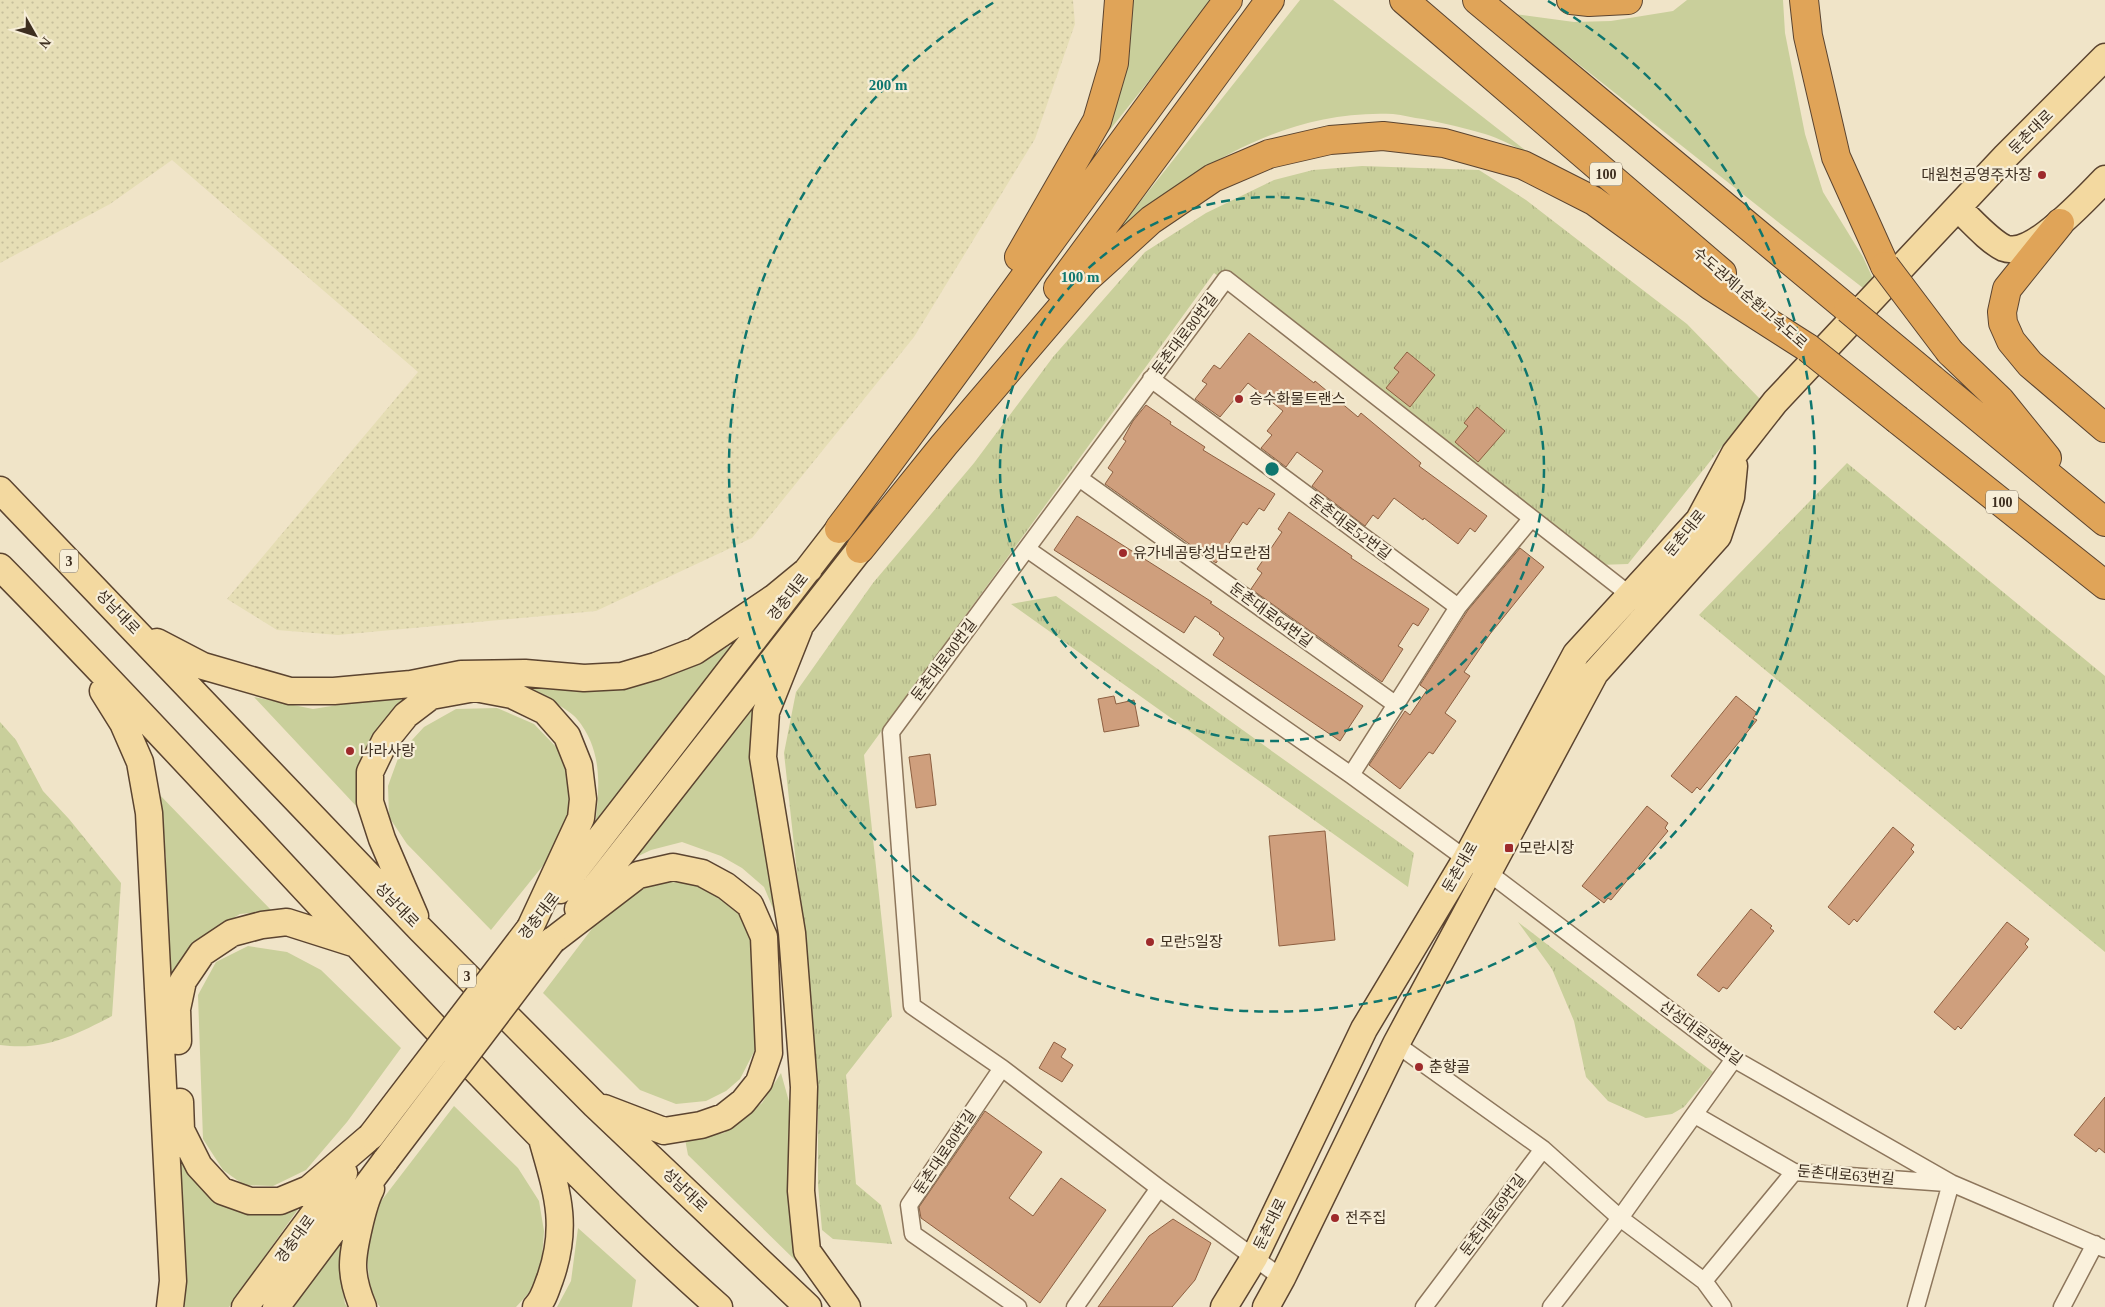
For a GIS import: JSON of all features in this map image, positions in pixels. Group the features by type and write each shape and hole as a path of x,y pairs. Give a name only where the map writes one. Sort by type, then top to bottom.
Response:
{"highway":[{"path":"928,412 1097,121 1114,63 1119,0"},
{"path":"839,530 928,412 1061,226 1228,0"},
{"path":"944,445 1270,0"},
{"name":"수도권제1순환고속도로","path":"1404,0 1808,348 2105,586"},
{"path":"1476,0 2105,522"},
{"path":"1571,0 1589,2 1628,0"},
{"path":"1804,0 1808,36 1836,158 1885,266 1950,352 2000,400 2084,504"},
{"path":"860,549 944,445 1085,280 1151,220 1213,178 1269,154 1330,140 1383,136 1444,143 1523,166 1594,201 1711,286 1808,348"},
{"path":"2060,223 2007,289 2002,312 2003,323 2011,342 2030,364 2105,428"}],"main road":[{"name":"둔촌대로","path":"1224,1307 1232,1297 1254,1258 1364,1029 1466,859 1576,654 1700,520 1735,452 1776,402 1958,208 2105,57"},
{"path":"1958,208 1998,244 2009,249 2023,248 2060,223 2105,179"},
{"name":"둔촌대로","path":"1266,1307 1396,1044 1595,674 1718,536 1732,497 1735,452"},
{"name":"성남대로","path":"0,490 421,930 595,1105 808,1307"},
{"name":"경충대로","path":"245,1307 371,1136 530,928 839,530"},
{"name":"경충대로","path":"276,1307 552,941 860,549"},
{"path":"0,567 541,1139 679,1272 719,1307"},
{"path":"138,633 203,666 290,691 334,692 411,684 461,674 525,673 584,678 622,676 656,666 695,651 775,597 810,569"},
{"path":"799,629 766,712 763,756 792,933 804,1087 801,1191 808,1251 848,1307"},
{"path":"69,638 123,723 140,762 149,813 173,1281 170,1307"},
{"path":"421,930 382,839 370,802 370,772 385,741 406,715 431,696 475,688 512,695 545,711 567,736 579,766 583,799 581,818 530,928"},
{"path":"552,941 638,875 673,867 702,873 726,886 750,905 764,937 769,1053 759,1082 743,1102 724,1117 701,1125 664,1130 595,1105"},
{"path":"354,942 287,922 262,925 232,933 202,953 183,981 177,1009 181,1130 199,1166 222,1190 250,1200 280,1201 309,1189 371,1136"},
{"path":"536,1307 542,1301 554,1265 560,1230 558,1198 541,1139"},
{"path":"363,1307 358,1296 353,1265 364,1201 386,1160"}],"street":[{"name":"둔촌대로80번길","path":"1282,1278 1159,1188 1002,1068 912,1006 891,732 1226,279 1531,519"},
{"name":"둔촌대로52번길","path":"1151,379 1458,607"},
{"name":"둔촌대로64번길","path":"1079,478 1395,704"},
{"path":"1351,775 1458,607 1531,519 1630,595"},
{"path":"1027,548 1351,775 1466,859"},
{"name":"산성대로58번길","path":"1466,859 1489,873 1734,1059 1951,1183 2100,1246"},
{"path":"1396,1044 1543,1150 1620,1218 1704,1280 1723,1307"},
{"path":"1551,1307 1620,1218 1695,1116 1734,1059"},
{"name":"둔촌대로80번길","path":"1002,1068 908,1206 913,1234 1018,1307"},
{"name":"둔촌대로63번길","path":"1695,1116 1794,1172 1951,1183"},
{"name":"둔촌대로69번길","path":"1424,1307 1543,1150"},
{"path":"1704,1280 1794,1172"},
{"path":"1916,1307 1951,1183"},
{"path":"1075,1307 1159,1188"},
{"path":"2062,1307 2100,1246"}],"shaded area":[{"path":"0,0 1073,0 1075,24 1035,139 914,337 752,538 596,611 338,635 277,630 227,599 418,372 172,160 110,204 0,263"}],"green space":[{"path":"1129,0 1213,0 1105,136 1119,87"},
{"path":"1300,0 1333,0 1530,154 1485,134 1397,114 1354,115 1316,121 1280,132 1245,146 1211,164 1147,207 1117,231"},
{"path":"1687,0 1783,0 1785,33 1805,134 1823,192 1863,257 1885,305 1515,14 1574,22 1611,21 1673,11"},
{"path":"1362,166 1479,170 1526,200 1687,324 1760,399 1628,564 1598,565 1516,494 1214,273 864,755 892,1016 846,1075 856,1184 881,1205 892,1244 833,1239 822,1230 818,1185 818,1090 784,753 796,692 873,583 974,463 1053,357 1145,252 1206,213 1274,180 1313,170"},
{"path":"1847,463 2105,676 2105,952 1699,615"},
{"path":"1056,596 1414,853 1408,887 1011,604"},
{"path":"749,635 594,834 598,774 592,746 586,732 573,715 528,687 614,690 690,668"},
{"path":"764,689 782,930 764,887 742,868 721,856 682,842 651,850 628,861"},
{"path":"419,692 357,774 358,808 254,697 313,709"},
{"path":"497,708 534,724 559,750 572,780 572,808 562,842 491,930 407,844 389,817 388,786 400,753 424,727 456,709"},
{"path":"0,722 16,740 43,791 69,819 121,883 112,1016 71,1036 31,1046 0,1045"},
{"path":"156,791 272,911 240,914 213,930 191,952 170,995 166,950 166,857"},
{"path":"672,882 703,885 735,901 753,929 757,1046 740,1079 726,1091 706,1101 676,1104 640,1090 543,993 604,913 646,885"},
{"path":"1518,922 1713,1072 1684,1107 1672,1114 1646,1118 1608,1101 1586,1077 1574,1021 1552,969"},
{"path":"248,946 287,952 321,970 401,1048 347,1122 306,1170 273,1186 244,1185 223,1170 203,1139 198,995 216,962"},
{"path":"781,1073 795,1123 789,1203 798,1263 688,1155 685,1139 724,1133 762,1103"},
{"path":"454,1106 518,1168 539,1201 544,1231 541,1273 527,1295 516,1307 380,1307 371,1295 366,1250 375,1209"},
{"path":"177,1154 210,1191 301,1205 229,1307 180,1307"},
{"path":"345,1228 339,1266 345,1304 348,1307 288,1307"},
{"path":"578,1228 636,1280 632,1307 557,1307 571,1281"}],"building":[{"path":"1249,333 1314,383 1315,381 1358,417 1361,413 1421,463 1419,466 1487,516 1475,532 1470,528 1458,544 1394,498 1378,519 1373,515 1365,526 1312,486 1323,471 1297,452 1286,467 1261,448 1272,435 1267,431 1283,411 1248,383 1220,417 1195,399 1207,384 1202,381 1214,365 1220,369"},
{"path":"1407,352 1435,375 1410,407 1386,388 1399,372 1394,368"},
{"path":"1146,405 1171,422 1170,424 1205,447 1203,450 1275,494 1264,511 1259,508 1247,525 1243,522 1216,563 1105,484 1113,472 1108,468 1126,441 1123,439 1133,421"},
{"path":"1477,407 1505,431 1478,462 1455,442 1468,426 1464,423"},
{"path":"1289,512 1352,556 1351,558 1429,609 1418,626 1413,623 1398,646 1403,649 1382,682 1251,589 1262,573 1257,569 1282,532 1278,529"},
{"path":"1077,516 1212,602 1210,603 1363,706 1340,741 1213,655 1224,638 1220,633 1195,616 1184,633 1054,550"},
{"path":"1520,548 1544,567 1490,634 1464,672 1470,676 1445,713 1456,721 1433,754 1429,752 1400,789 1369,765 1405,711 1410,715 1427,690 1420,685 1468,610"},
{"path":"1114,696 1116,704 1134,700 1139,726 1104,732 1098,699"},
{"path":"1736,696 1757,713 1753,718 1757,720 1700,790 1697,787 1692,793 1671,776"},
{"path":"930,754 936,805 916,808 909,757"},
{"path":"1647,806 1668,823 1665,828 1668,831 1611,900 1608,898 1604,903 1582,886"},
{"path":"1893,827 1914,845 1911,849 1914,852 1857,922 1854,919 1849,925 1828,907"},
{"path":"1325,831 1335,940 1279,946 1269,836"},
{"path":"1751,909 1772,926 1770,928 1774,931 1727,989 1723,987 1719,992 1697,975"},
{"path":"2007,922 2029,939 2025,944 2028,947 1961,1029 1958,1026 1955,1030 1934,1012"},
{"path":"1054,1042 1066,1049 1061,1057 1073,1065 1062,1082 1039,1068"},
{"path":"2105,1097 2105,1153 2099,1148 2096,1152 2074,1135"},
{"path":"985,1111 1042,1152 1009,1198 1033,1216 1061,1178 1106,1210 1040,1303 921,1218 919,1207"},
{"path":"1173,1219 1211,1243 1195,1280 1172,1307 1098,1307 1149,1236"}],"place":[{"name":"대원천공영주차장","path":"2042,175"},
{"name":"승수화물트랜스","path":"1239,399"},
{"name":"유가네곰탕성남모란점","path":"1123,553"},
{"name":"나라사랑","path":"350,751"},
{"name":"모란시장","path":"1509,848"},
{"name":"모란5일장","path":"1150,942"},
{"name":"춘향골","path":"1419,1067"},
{"name":"전주집","path":"1335,1218"}]}
